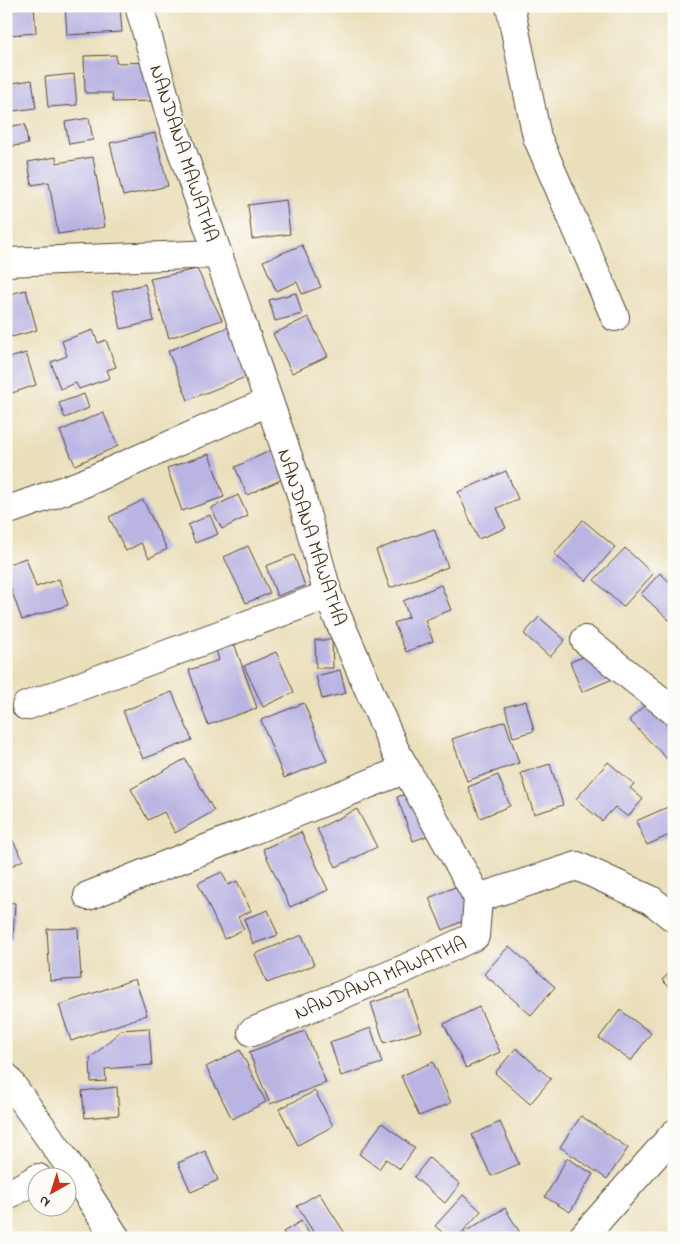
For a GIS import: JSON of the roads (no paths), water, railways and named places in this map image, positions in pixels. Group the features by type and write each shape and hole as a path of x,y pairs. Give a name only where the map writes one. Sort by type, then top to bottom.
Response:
{"street":[{"name":"NANDANA MAWATHA","path":"139,6 172,122 300,491 328,595 395,750 478,898 475,936 404,969 252,1032"},
{"path":"510,6 536,137 615,317"},
{"path":"6,262 217,254"},
{"path":"6,511 82,484 268,402"},
{"path":"26,706 328,595"},
{"path":"585,640 674,711"},
{"path":"88,896 406,769"},
{"path":"478,898 577,866 651,900 674,918"},
{"path":"6,1077 66,1162 116,1238"},
{"path":"582,1238 674,1134"},
{"path":"59,1166 66,1162"},
{"path":"6,1196 28,1183"}]}
